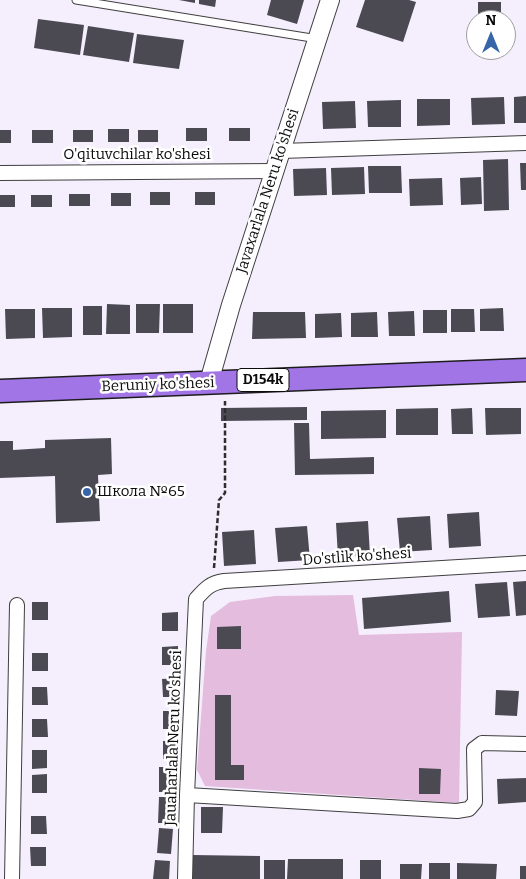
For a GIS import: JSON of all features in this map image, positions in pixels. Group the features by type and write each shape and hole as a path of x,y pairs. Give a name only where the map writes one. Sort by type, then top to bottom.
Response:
{"main road":[{"name":"Beruniy ko'shesi","path":"0,392 526,370"}],"street":[{"name":"Javaxarlala Neru ko'shesi","path":"217,382 231,305 330,0"},
{"path":"281,151 526,143"},
{"name":"O'qituvchilar ko'shesi","path":"0,173 275,170"},
{"name":"Do'stlik ko'shesi","path":"213,583 526,563"},
{"name":"Jauaharlala Neru ko'shesi","path":"185,879 196,599 205,588 213,583"},
{"path":"12,879 17,605"},
{"path":"187,795 457,811 469,809 475,802 474,749 482,743 526,744"}],"lane":[{"path":"76,0 318,38"}],"path":[{"path":"213,583 219,500 225,493 217,382"}],"shaded area":[{"path":"353,595 359,635 462,632 459,803 205,786 197,770 206,651 211,616 230,602 275,596"}],"building":[{"path":"179,0 195,0 195,3"},
{"path":"199,0 216,0 215,7 199,4"},
{"path":"271,0 304,0 297,24 267,15"},
{"path":"365,0 409,0 416,2 403,42 356,27"},
{"path":"478,2 501,2 501,10 478,10"},
{"path":"38,19 84,25 80,55 34,48"},
{"path":"88,26 134,33 129,62 83,55"},
{"path":"137,34 184,40 179,69 133,63"},
{"path":"526,96 526,123 514,123 514,97"},
{"path":"504,97 505,124 472,125 471,98"},
{"path":"417,99 450,99 450,125 417,126"},
{"path":"401,100 401,127 368,127 367,101"},
{"path":"355,101 356,128 323,129 322,102"},
{"path":"186,128 207,128 207,141 186,141"},
{"path":"229,128 250,128 250,141 229,141"},
{"path":"108,129 129,129 129,142 108,142"},
{"path":"0,130 11,130 11,143 0,143"},
{"path":"32,130 53,130 53,143 32,143"},
{"path":"73,130 93,130 93,142 73,142"},
{"path":"138,130 158,130 158,142 138,142"},
{"path":"508,159 509,210 484,211 483,160"},
{"path":"520,163 526,163 526,190 521,190"},
{"path":"368,166 401,166 402,193 369,193"},
{"path":"364,167 365,194 332,195 331,168"},
{"path":"326,168 327,195 294,196 293,169"},
{"path":"481,177 482,204 461,205 460,178"},
{"path":"442,178 443,205 410,206 409,179"},
{"path":"150,192 170,192 170,205 150,205"},
{"path":"195,192 215,192 215,205 195,205"},
{"path":"111,193 131,193 131,206 111,206"},
{"path":"69,194 90,194 90,206 69,206"},
{"path":"0,195 15,195 15,207 0,207"},
{"path":"31,195 52,195 52,207 31,207"},
{"path":"107,304 130,305 130,334 106,334"},
{"path":"136,304 160,304 159,333 136,333"},
{"path":"163,304 193,304 193,333 163,333"},
{"path":"83,306 102,306 102,335 83,335"},
{"path":"42,308 72,308 72,337 43,338"},
{"path":"503,308 504,331 480,331 480,309"},
{"path":"5,309 35,309 35,338 6,339"},
{"path":"451,309 474,309 475,332 451,332"},
{"path":"423,310 447,310 447,333 423,333"},
{"path":"414,311 415,336 389,336 388,312"},
{"path":"253,312 305,312 306,338 252,339"},
{"path":"377,312 378,337 351,337 351,313"},
{"path":"341,313 342,337 315,338 315,314"},
{"path":"307,407 307,420 221,421 221,408"},
{"path":"438,408 438,435 396,435 396,409"},
{"path":"472,408 473,434 452,434 451,409"},
{"path":"485,408 521,408 521,434 486,435"},
{"path":"386,410 386,438 321,439 321,411"},
{"path":"294,423 309,423 310,459 374,457 374,474 295,475"},
{"path":"111,438 112,474 98,475 100,521 56,523 55,476 0,478 0,441 13,441 13,450 45,448 45,440"},
{"path":"479,512 481,546 449,548 447,514"},
{"path":"430,516 432,550 400,552 397,518"},
{"path":"368,521 370,555 338,557 336,523"},
{"path":"307,526 310,560 278,562 275,528"},
{"path":"254,530 256,564 224,566 222,532"},
{"path":"526,581 526,615 516,616 513,582"},
{"path":"507,582 510,616 478,618 475,584"},
{"path":"449,591 451,622 364,629 362,598"},
{"path":"32,602 48,602 48,620 32,620"},
{"path":"178,612 178,631 162,631 162,613"},
{"path":"241,626 241,649 217,649 217,627"},
{"path":"178,646 178,665 162,665 162,647"},
{"path":"32,653 48,653 48,671 32,671"},
{"path":"178,678 179,697 163,697 162,679"},
{"path":"32,687 47,687 48,705 32,705"},
{"path":"496,690 519,691 517,716 495,715"},
{"path":"215,695 231,695 231,765 244,765 244,780 215,780"},
{"path":"163,711 179,711 179,729 163,729"},
{"path":"32,719 47,719 48,737 32,737"},
{"path":"163,741 179,741 179,759 163,759"},
{"path":"32,750 47,750 47,768 32,769"},
{"path":"159,767 175,767 174,792 159,792"},
{"path":"419,768 441,769 440,794 419,794"},
{"path":"47,774 47,793 32,793 32,775"},
{"path":"526,778 526,802 498,804 497,779"},
{"path":"159,797 174,797 174,823 158,823"},
{"path":"201,807 223,807 222,833 201,833"},
{"path":"31,816 46,816 47,834 31,834"},
{"path":"159,828 173,829 171,854 157,853"},
{"path":"30,847 46,847 46,866 31,866"},
{"path":"193,855 260,856 260,879 193,879"},
{"path":"288,859 343,859 343,879 287,879"},
{"path":"155,860 170,861 169,879 153,879"},
{"path":"264,860 285,860 285,879 264,879"},
{"path":"360,860 381,860 381,879 360,879"},
{"path":"429,863 450,863 450,879 429,879"},
{"path":"457,863 497,864 496,879 457,879"},
{"path":"400,864 422,864 421,879 400,879"},
{"path":"520,866 526,866 526,879 520,879"}],"place":[{"name":"Школа №65","path":"87,492"}]}
